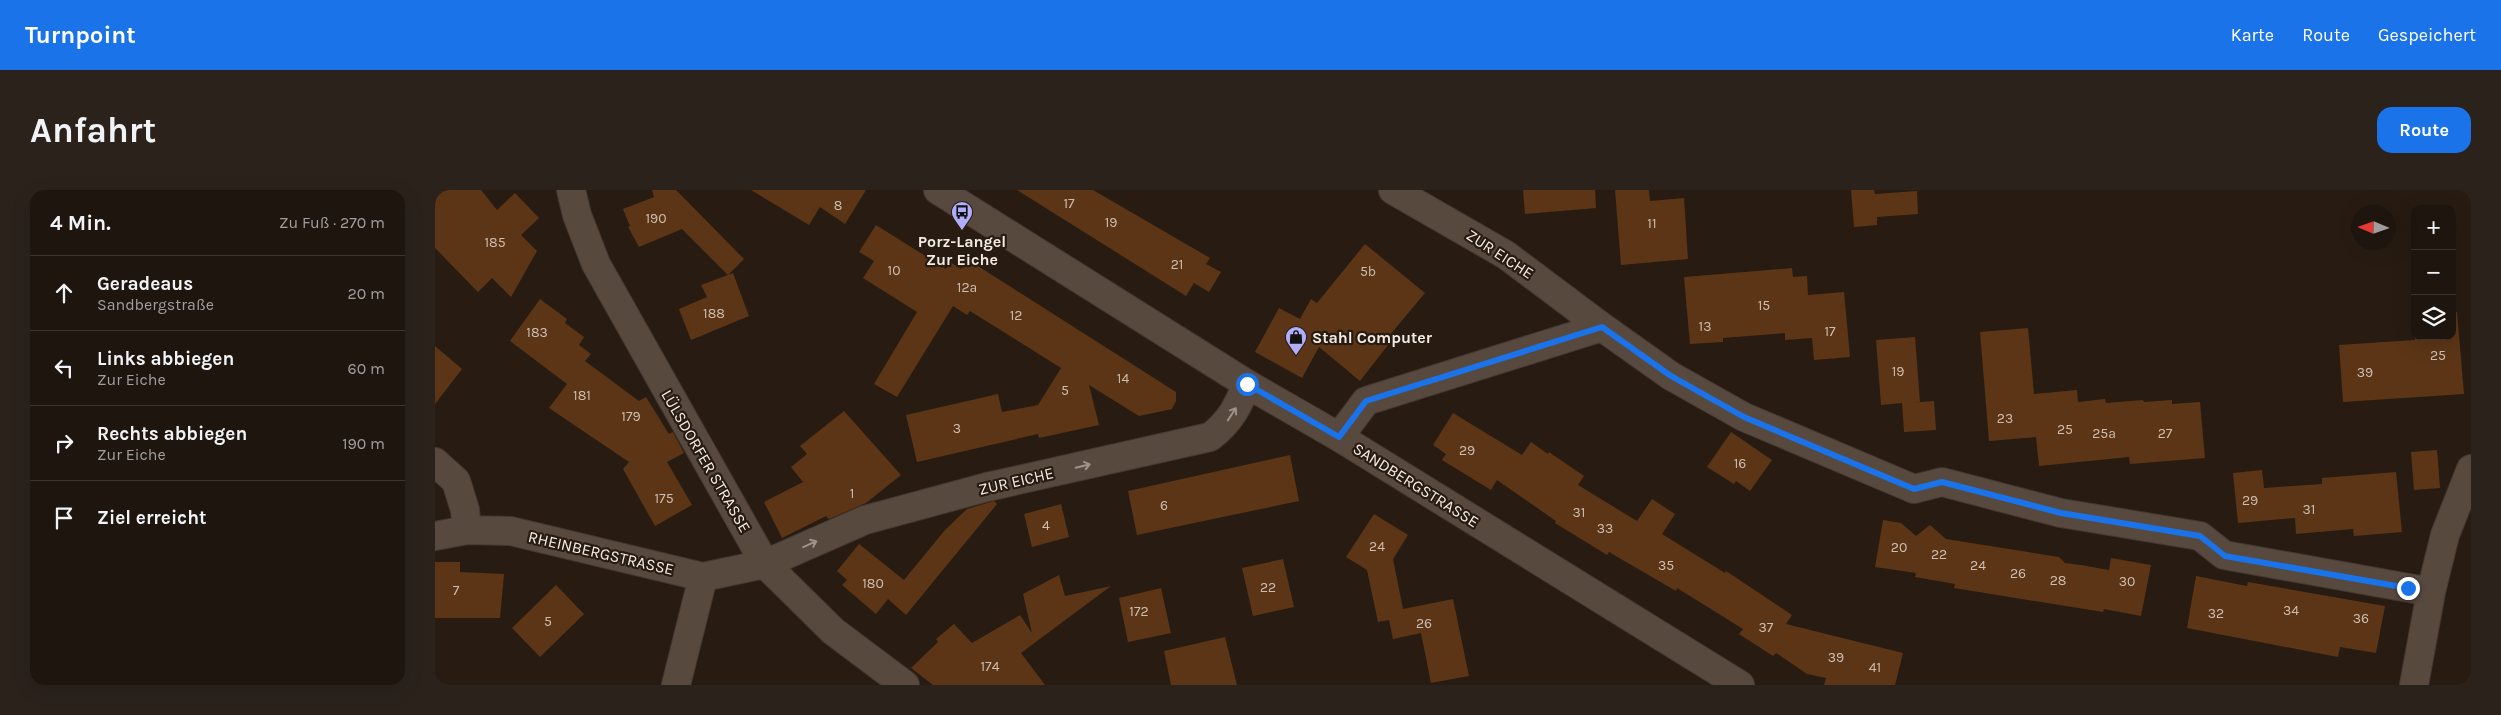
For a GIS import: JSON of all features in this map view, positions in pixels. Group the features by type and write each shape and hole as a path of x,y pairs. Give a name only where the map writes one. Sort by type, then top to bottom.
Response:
{"street":[{"name":"LÜLSDORFER STRASSE","path":"571,190 577,215 596,264 765,564 833,631 905,685"},
{"name":"SANDBERGSTRASSE","path":"938,190 1247,384 1339,437 1740,685"},
{"name":"ZUR EICHE","path":"1393,190 1506,254 1602,327 1671,376 1744,417 1914,489 1942,482 2061,513 2200,536 2225,556 2431,592"},
{"path":"1339,437 1366,401 1602,327"},
{"name":"ZUR EICHE","path":"765,564 865,520 987,487 1210,437 1223,427 1235,412 1247,384"},
{"path":"435,462 456,481 465,510 467,530"},
{"path":"2413,685 2431,592 2445,535 2471,469"},
{"name":"RHEINBERGSTRASSE","path":"435,536 467,530 511,531 703,577 765,564"},
{"path":"676,685 703,577"}],"building":[{"path":"435,190 481,190 497,210 515,193 539,218 521,235 537,251 511,297 492,278 478,292 435,248"},
{"path":"652,190 676,190 744,259 728,275 682,229 639,247 628,227 630,226 623,209 654,197"},
{"path":"751,190 866,190 845,224 820,207 809,225"},
{"path":"1017,190 1093,190 1210,258 1206,264 1221,272 1209,292 1194,283 1186,296"},
{"path":"1523,190 1595,190 1596,208 1525,214"},
{"path":"1615,190 1649,190 1650,201 1684,198 1688,259 1621,265"},
{"path":"1851,190 1874,190 1875,194 1917,191 1918,214 1877,217 1877,225 1854,227"},
{"path":"876,225 946,269 950,262 961,269 967,259 1176,392 1176,401 1172,409 1139,416 1089,385 1099,425 1039,438 1038,434 917,462 906,415 998,394 1002,412 1038,405 1061,368 970,311 967,315 953,306 897,397 874,384 917,312 863,278 874,261 859,252"},
{"path":"1365,244 1425,293 1384,342 1388,345 1360,381 1319,347 1302,378 1255,352 1279,308 1300,319 1311,299 1317,303"},
{"path":"1792,268 1793,277 1807,276 1808,295 1844,292 1850,357 1814,360 1812,338 1785,340 1785,333 1723,338 1723,342 1690,344 1684,277"},
{"path":"733,273 749,316 691,340 679,309 707,297 701,285"},
{"path":"540,299 567,319 565,323 584,337 579,345 591,354 585,361 639,401 646,397 669,434 673,432 684,453 667,462 692,505 655,526 623,469 629,462 549,408 567,384 510,341"},
{"path":"2457,312 2464,394 2343,402 2339,345 2415,340 2456,340"},
{"path":"2028,328 2034,394 2077,390 2078,402 2105,399 2106,403 2143,400 2144,402 2172,400 2172,404 2200,402 2205,458 2130,464 2129,457 2039,466 2036,437 1989,441 1980,332"},
{"path":"1915,337 1920,402 1909,403 1934,401 1936,430 1904,432 1902,403 1881,405 1876,340"},
{"path":"435,346 462,369 435,404"},
{"path":"844,411 901,475 866,503 829,519 826,516 782,538 764,502 803,482 791,467 807,454 800,446"},
{"path":"1453,413 1522,455 1531,442 1548,454 1549,452 1584,476 1578,485 1637,521 1652,499 1675,514 1662,534 1725,573 1726,571 1792,615 1786,624 1903,653 1895,685 1824,685 1826,678 1807,674 1776,653 1773,656 1739,634 1743,629 1677,588 1676,591 1609,552 1607,555 1555,523 1556,521 1497,480 1491,490 1442,460 1446,454 1433,445"},
{"path":"1731,432 1772,460 1750,491 1736,481 1734,484 1707,467"},
{"path":"2437,450 2440,488 2414,490 2411,452"},
{"path":"1290,455 1299,501 1137,535 1128,491"},
{"path":"2262,470 2264,488 2322,484 2322,478 2396,472 2402,532 2354,536 2353,529 2296,534 2295,518 2238,523 2233,473"},
{"path":"994,501 997,504 906,615 888,599 876,614 842,585 847,580 837,571 859,544 904,580 945,530 967,509"},
{"path":"1061,504 1069,537 1032,547 1024,514"},
{"path":"1374,514 1408,535 1393,559 1403,609 1453,599 1469,676 1431,683 1421,633 1393,639 1389,620 1378,622 1367,570 1346,557"},
{"path":"1883,520 1901,523 1916,536 1930,525 1946,539 2059,557 2065,563 2109,570 2111,558 2151,565 2141,616 2104,609 2103,612 1954,588 1955,584 1915,577 1916,573 1875,567"},
{"path":"1283,559 1294,607 1253,616 1242,568"},
{"path":"435,562 460,562 460,572 504,574 500,618 435,618"},
{"path":"1059,575 1065,596 1111,586 1021,653 1045,685 933,685 911,668 938,642 936,639 954,624 972,643 1020,615 1032,633 1023,594"},
{"path":"2196,576 2247,586 2248,582 2385,606 2376,653 2340,647 2338,657 2187,628"},
{"path":"556,585 584,614 540,657 512,628"},
{"path":"1161,588 1171,633 1128,642 1119,598"},
{"path":"1225,637 1237,685 1171,685 1164,651"}],"place":[{"name":"Porz-Langel Zur Eiche","path":"962,231"},
{"name":"Stahl Computer","path":"1296,356"}],"route":[{"path":"1247,384 1339,437 1366,401 1602,327 1671,376 1744,417 1914,489 1942,482 2061,513 2200,536 2225,556 2408,588"}]}
